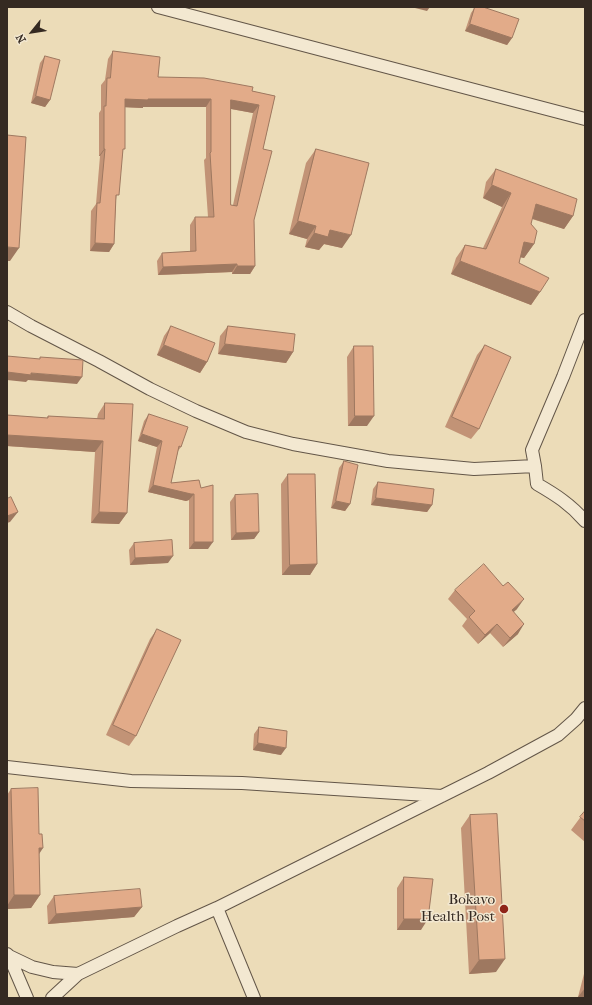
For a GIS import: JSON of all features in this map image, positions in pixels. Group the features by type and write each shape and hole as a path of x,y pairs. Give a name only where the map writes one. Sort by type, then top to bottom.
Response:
{"street":[{"path":"158,7 585,119"},
{"path":"7,312 150,390 246,432 293,444 388,461 474,469 535,466"},
{"path":"585,320 532,450 537,484 558,496 585,521"},
{"path":"52,998 78,974 217,908 443,796 558,735 576,719 585,708"},
{"path":"7,767 131,781 242,783 443,796"},
{"path":"217,908 254,998"},
{"path":"8,955 32,967 53,972 78,974"},
{"path":"8,955 27,998"}],"building":[{"path":"475,7 483,7 519,19 512,38 470,24"},
{"path":"113,51 160,57 158,77 204,78 253,87 252,91 275,96 263,149 272,151 254,220 255,266 237,266 237,264 163,267 162,253 196,251 195,217 214,217 210,153 211,99 125,99 125,149 123,149 119,195 116,195 114,244 95,243 97,203 100,203 105,149 104,106 106,106 107,78 110,78","holes":["231,100 259,105 237,206 231,205"]},
{"path":"45,56 60,60 50,100 36,96"},
{"path":"7,135 26,137 19,248 7,247"},
{"path":"316,149 369,163 351,235 330,230 328,237 314,233 316,226 298,221"},
{"path":"496,169 577,199 573,216 536,204 531,224 537,231 534,244 524,242 519,263 549,278 540,292 460,261 465,245 486,249 511,193 492,185"},
{"path":"171,326 215,343 207,362 164,345"},
{"path":"228,326 295,334 293,352 225,344"},
{"path":"485,345 511,357 479,429 452,417"},
{"path":"354,346 373,346 374,416 355,416"},
{"path":"7,356 40,359 40,357 83,360 82,377 31,373 31,375 7,372"},
{"path":"105,403 133,404 127,513 99,512 103,441 7,435 7,415 48,418 48,416 104,419"},
{"path":"149,414 188,427 181,447 179,446 171,483 199,480 201,488 213,485 213,542 194,542 194,494 153,485 162,441 142,434"},
{"path":"344,461 358,465 350,504 336,501"},
{"path":"288,474 315,474 317,564 290,565"},
{"path":"378,482 434,489 432,505 376,498"},
{"path":"258,494 259,532 236,533 235,495"},
{"path":"11,497 18,512 7,516 7,499"},
{"path":"172,540 173,556 135,558 134,543"},
{"path":"484,564 503,586 508,582 524,599 512,610 524,624 510,638 497,624 485,635 469,617 475,611 455,590"},
{"path":"157,629 181,640 136,736 113,725"},
{"path":"259,727 287,731 286,748 258,743"},
{"path":"38,788 39,834 42,834 43,848 39,848 40,895 14,895 11,789"},
{"path":"585,811 585,821 580,817"},
{"path":"497,814 505,959 479,960 470,815"},
{"path":"404,877 433,879 428,919 404,919"},
{"path":"140,889 142,907 56,914 54,896"}],"place":[{"name":"Bokavo Health Post","path":"504,909"}]}
